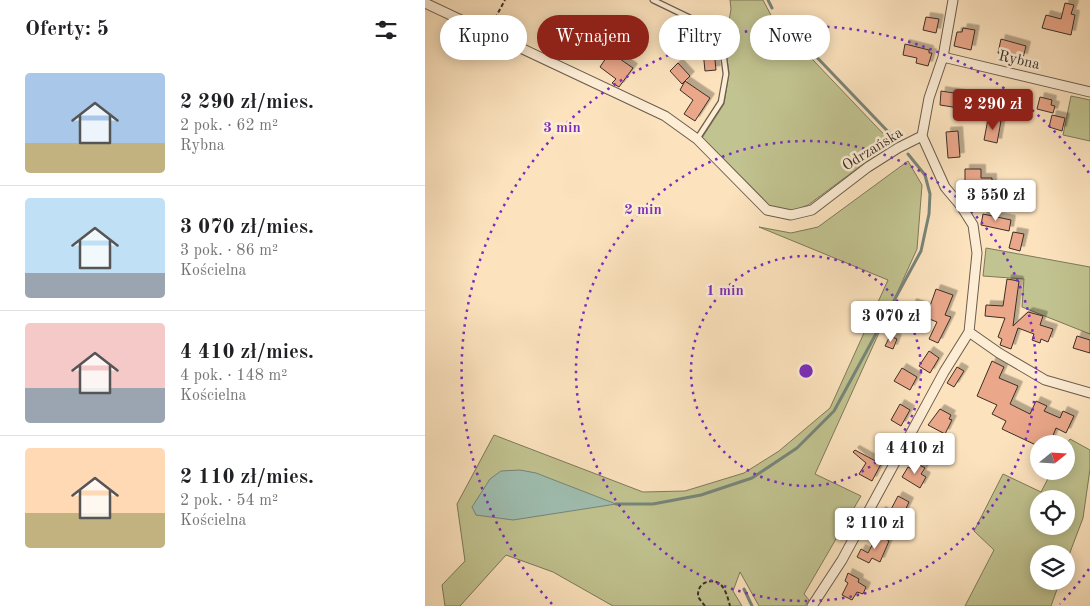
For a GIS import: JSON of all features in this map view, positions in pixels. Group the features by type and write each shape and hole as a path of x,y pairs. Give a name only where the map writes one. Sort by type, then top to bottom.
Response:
{"street":[{"path":"922,136 929,98 943,56 953,0"},
{"name":"Odrzańska","path":"425,4 449,15"},
{"name":"Odrzańska","path":"527,51 665,116 697,139 767,210 791,215 812,210 868,167 898,148 922,136 945,187 961,206 973,225 977,253 969,332"},
{"name":"Rybna","path":"943,56 1090,92"},
{"path":"812,606 842,560 944,372 969,332 999,354 1045,380 1090,393"}],"lane":[{"path":"653,0 713,29 722,44 726,74 721,102 697,139"}],"path":[{"path":"497,15 505,0"},
{"path":"705,606 698,597 699,588 704,583 712,580 720,584 726,591 730,606"}],"green space":[{"path":"730,0 763,0 771,15 750,15 750,60 813,60 894,145 862,165 808,205 792,211 770,207 702,138 724,104 729,73 727,60 740,60 740,15 730,15"},
{"path":"1071,96 1090,100 1090,141 1063,135"},
{"path":"908,161 922,185 917,249 815,474 861,496 804,594 809,600 805,606 759,606 740,572 733,591 742,606 613,606 553,572 506,555 460,606 445,606 442,585 465,561 457,504 494,435 643,492 685,491 744,473 779,451 830,408 888,280 759,227 791,233 818,227"},
{"path":"986,248 1090,267 1090,334 1022,307 1024,279 983,276"},
{"path":"1075,442 1090,450 1090,469 1083,518 1073,545 1030,545 1030,590 1057,590 1051,606 965,606 994,550 974,531 1003,474 1037,490 1030,490 1030,535 1075,535 1075,490 1042,490 1047,480 1075,480"}],"shaded area":[{"path":"520,470 536,473 616,504 513,520 476,515 472,507 490,479 501,471"}],"building":[{"path":"1065,3 1074,5 1071,14 1075,15 1071,35 1042,28 1046,15 1061,19"},
{"path":"926,17 939,19 936,33 923,30"},
{"path":"963,28 975,30 971,50 954,46 957,32 962,32"},
{"path":"1001,39 1026,46 1023,58 998,53"},
{"path":"905,44 929,50 929,53 932,53 928,66 916,63 917,58 903,55"},
{"path":"605,60 622,60 633,68 619,87 612,83 616,79 600,67"},
{"path":"704,60 715,60 716,70 705,71"},
{"path":"678,63 690,76 682,84 670,71"},
{"path":"685,81 710,98 695,121 684,114 693,100 680,90"},
{"path":"941,91 960,94 959,108 940,105"},
{"path":"1040,97 1052,100 1051,105 1055,106 1053,113 1037,109"},
{"path":"1052,115 1065,118 1062,131 1049,127"},
{"path":"988,119 1001,121 997,143 984,140"},
{"path":"958,131 960,157 948,158 946,132"},
{"path":"965,169 981,169 981,178 992,178 992,193 984,195 985,186 965,186"},
{"path":"983,214 1011,220 1009,231 981,225"},
{"path":"1013,232 1024,234 1020,251 1009,248"},
{"path":"1007,279 1019,281 1013,326 1028,312 1043,316 1040,325 1053,329 1048,342 1041,339 1040,343 1032,340 1034,334 1018,328 1011,349 1000,345 1002,339 998,337 1005,318 985,316 986,305 1003,306"},
{"path":"936,289 953,295 945,315 951,317 938,343 929,339 937,322 909,311 912,303 929,309"},
{"path":"890,336 897,339 893,349 885,346"},
{"path":"1077,336 1090,340 1090,353 1073,348"},
{"path":"929,351 939,358 930,373 919,366"},
{"path":"992,361 1004,367 999,378 1018,386 1010,404 1030,414 1036,401 1047,406 1044,411 1060,418 1063,411 1074,416 1066,433 1056,428 1053,435 1030,435 1030,442 1002,429 1006,421 992,414 997,405 977,396"},
{"path":"957,367 964,371 954,387 947,383"},
{"path":"902,368 917,377 910,390 894,381"},
{"path":"900,404 910,410 901,426 891,420"},
{"path":"940,409 951,415 949,419 952,420 945,434 928,425"},
{"path":"855,450 881,464 872,481 859,474 866,463 853,452"},
{"path":"916,463 925,468 921,474 926,477 920,488 902,477 908,467 914,470"},
{"path":"898,496 909,502 899,524 892,520 889,525 878,518 881,511 888,515"},
{"path":"878,534 889,541 880,562 872,558 869,563 857,557 861,549 868,553"},
{"path":"848,573 859,579 858,582 866,587 863,594 857,592 852,600 842,595 848,583 845,581"}],"waterway":[{"path":"768,0 772,8"},
{"path":"819,60 897,141"},
{"path":"616,504 653,504 701,495 752,478 797,448 834,411 921,251 929,214 930,194 925,175 908,154"},
{"path":"744,589 752,606"}]}
